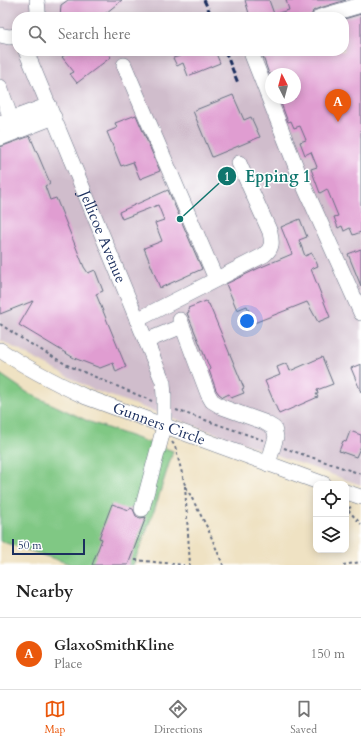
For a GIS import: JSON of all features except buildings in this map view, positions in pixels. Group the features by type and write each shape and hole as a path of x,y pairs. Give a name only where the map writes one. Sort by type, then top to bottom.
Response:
{"street":[{"path":"38,0 38,12"},
{"path":"337,12 361,5"},
{"path":"0,35 12,37"},
{"name":"Jellicoe Avenue","path":"28,56 162,382 164,396 164,430 142,509"},
{"path":"252,56 300,177 361,313"},
{"path":"124,65 216,279"},
{"path":"0,87 6,121 51,111"},
{"path":"0,138 51,111"},
{"path":"137,320 264,255 272,246 270,232 239,163"},
{"path":"146,341 181,323 212,401 222,407 264,422 274,428 276,437 268,464"},
{"name":"Gunners Circle","path":"0,350 49,380 164,430 316,481"},
{"path":"349,494 358,501"}],"path":[{"path":"164,430 175,446 185,485 190,565"},
{"path":"185,485 208,529 223,565"},
{"path":"358,501 347,509 361,524"},
{"path":"135,560 184,565"},
{"path":"342,565 361,562"}],"shaded area":[{"path":"0,0 361,0 361,485 91,389 0,340"}],"green space":[{"path":"0,374 28,393 90,422 173,451 155,508 133,565 73,565 0,541"}],"railway":[{"path":"204,0 210,12"},
{"path":"227,56 238,83"}],"place":[{"name":"GlaxoSmithKline","path":"338,122"},
{"name":"Epping 1","path":"180,219"}]}
